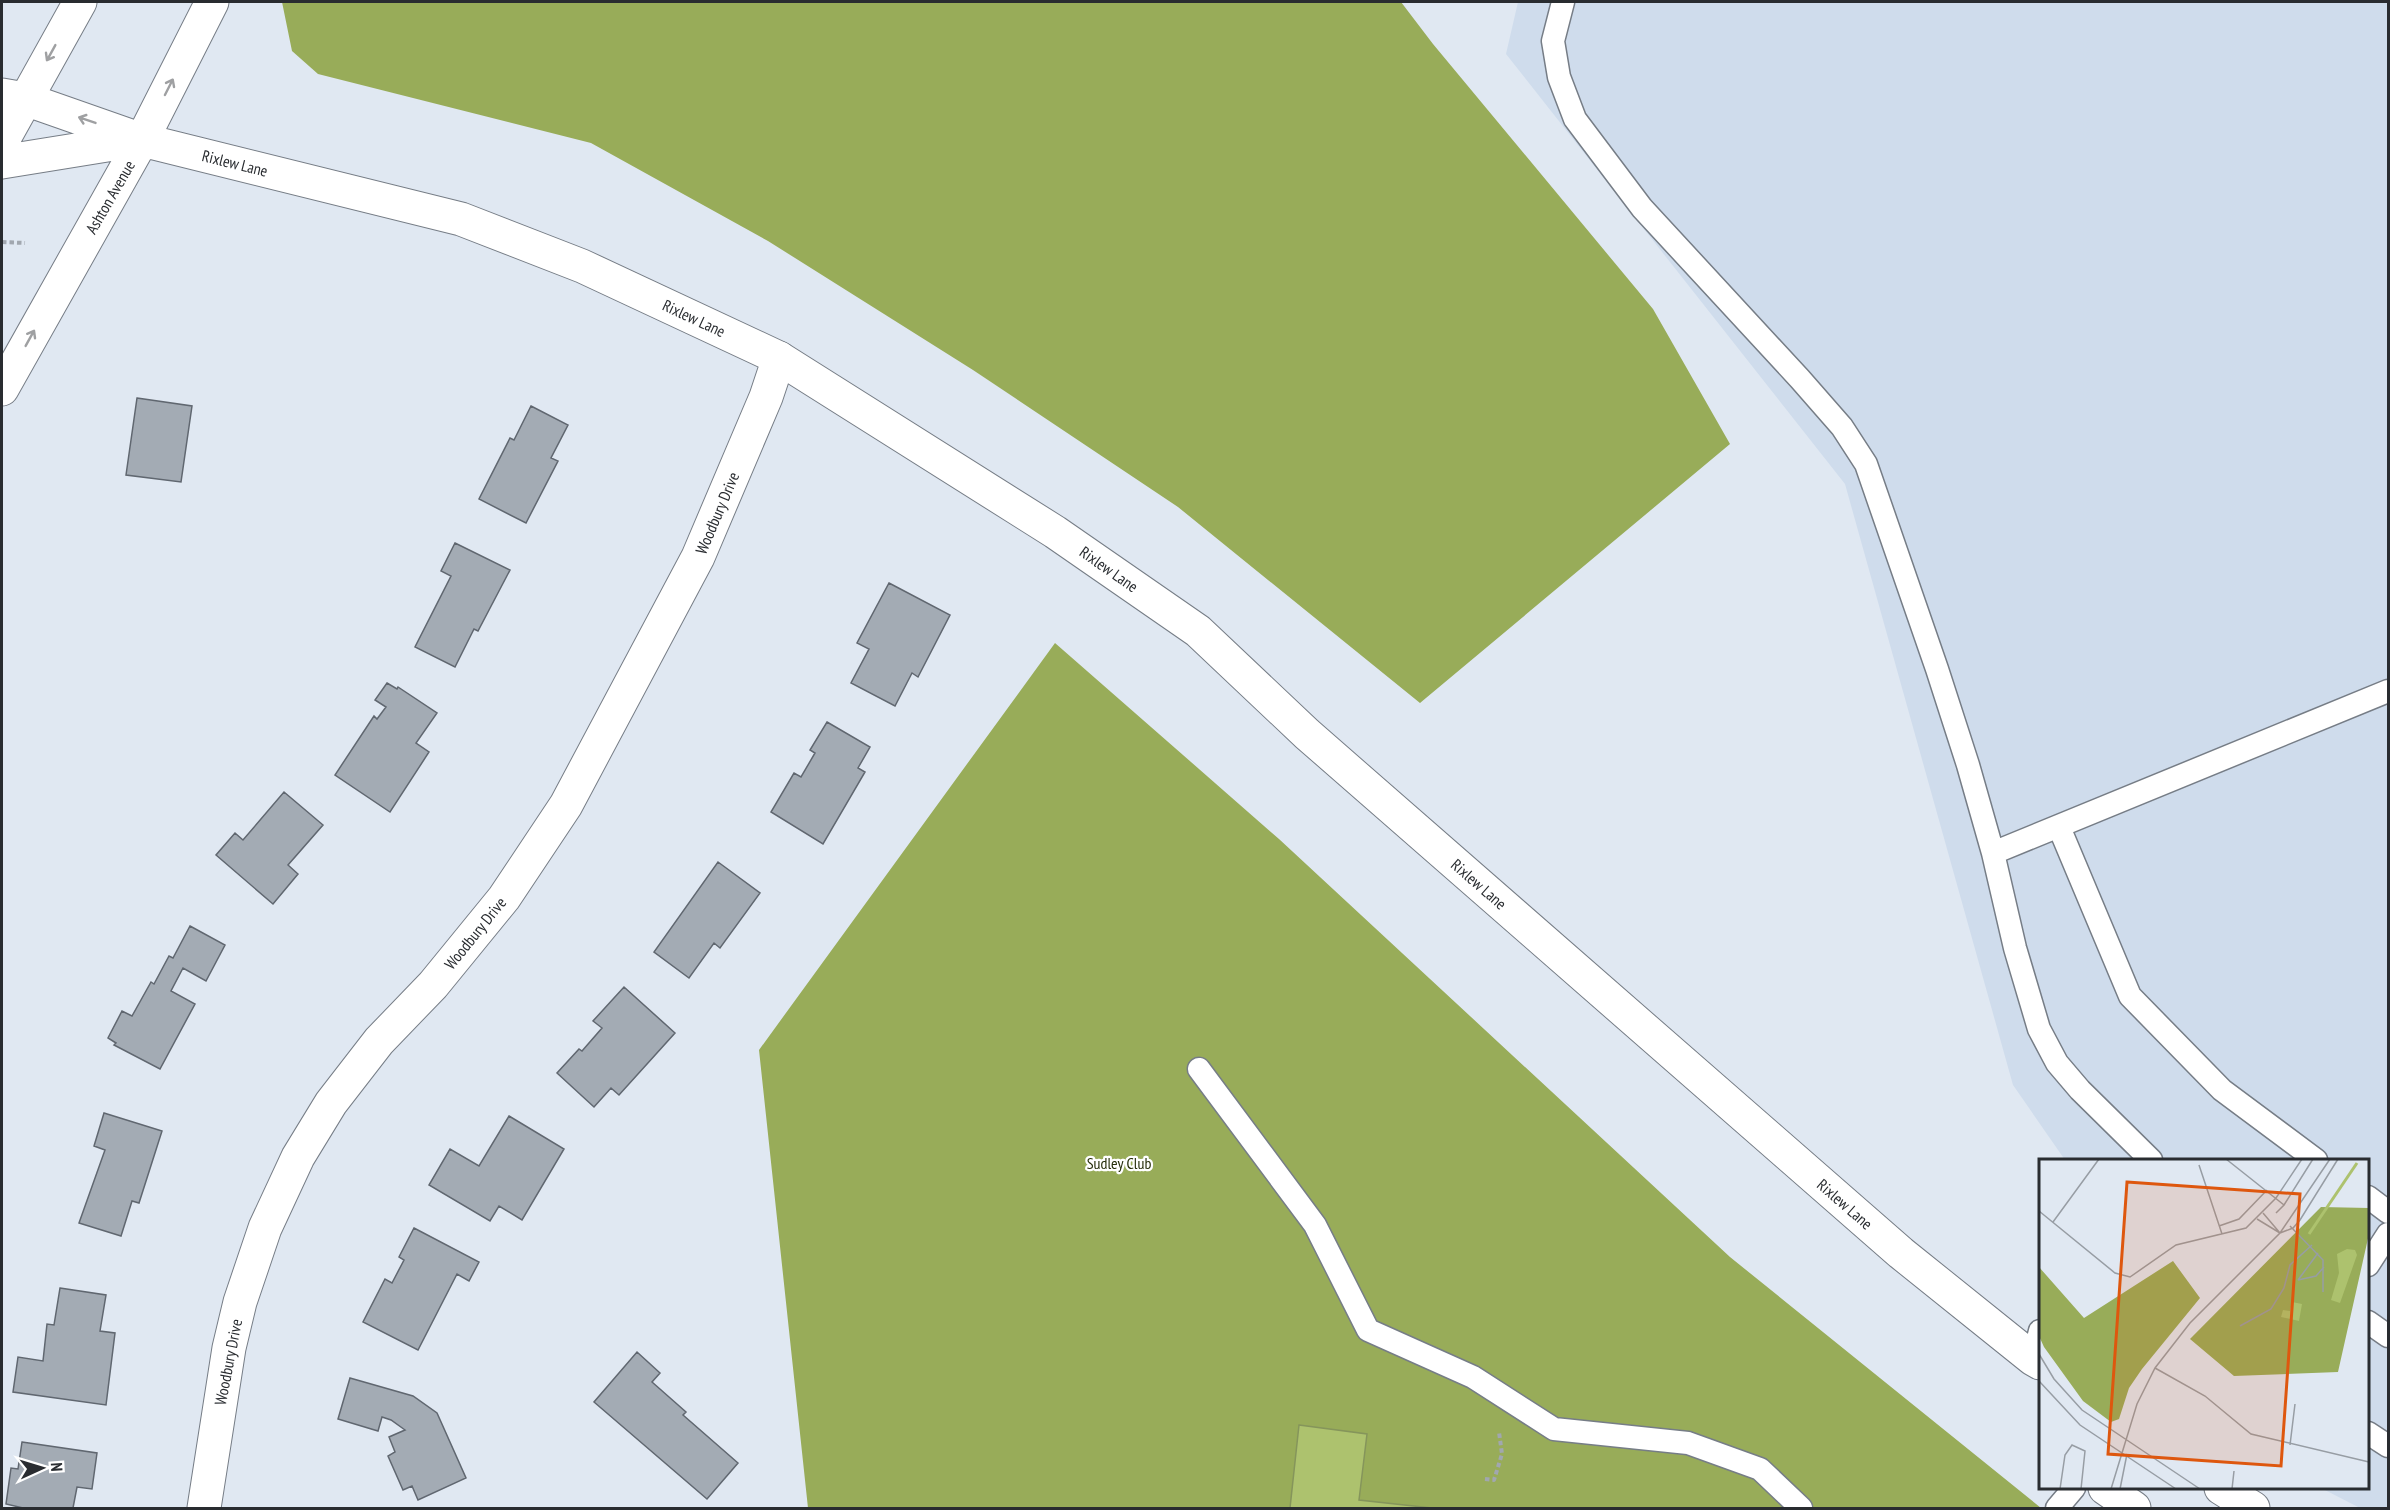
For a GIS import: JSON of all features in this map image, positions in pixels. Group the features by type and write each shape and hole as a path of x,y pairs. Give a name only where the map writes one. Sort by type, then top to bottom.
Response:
{"street":[{"path":"2,142 13,97 80,2"},
{"name":"Ashton Avenue","path":"2,389 142,140 212,2"},
{"name":"Rixlew Lane","path":"13,97 142,140 461,219 582,266 779,358 1055,532 1198,631 1307,734 1901,1253 2039,1357"},
{"path":"2,162 142,140"},
{"name":"Woodbury Drive","path":"204,1509 229,1348 240,1302 265,1228 298,1157 331,1103 379,1041 433,985 504,898 566,805 698,557 766,397 779,358"},
{"path":"2106,1489 2134,1509"},
{"path":"2223,1489 2253,1509"}],"lane":[{"path":"1563,2 1553,41 1559,77 1575,119 1642,208 1800,379 1842,428 1866,465 1937,669 1992,853 2015,948 2039,1029 2057,1063 2146,1159"},
{"path":"1992,853 2388,691"},
{"path":"2059,827 2130,996 2222,1090 2313,1159"},
{"path":"1199,1069 1315,1225 1368,1330 1473,1377 1554,1429 1688,1443 1760,1469 1801,1509"},
{"path":"2369,1198 2388,1212"},
{"path":"2369,1262 2388,1234"},
{"path":"2369,1323 2388,1336"},
{"path":"2369,1434 2388,1446"},
{"path":"2057,1509 2072,1489"}],"path":[{"path":"2,242 25,243"},
{"path":"1485,1479 1494,1480 1502,1455 1499,1431"}],"shaded area":[{"path":"1518,2 2388,2 2388,1508 2360,1508 2323,1489 2369,1489 2369,1159 2064,1159 2013,1085 1845,484 1506,54"},
{"path":"1299,1425 1367,1434 1359,1500 1432,1508 1290,1508"}],"green space":[{"path":"282,2 1401,2 1433,44 1653,309 1730,444 1420,703 1178,507 973,370 768,241 591,143 318,74 292,51"},
{"name":"Sudley Club","path":"1055,643 1279,839 1730,1257 2041,1508 808,1508 759,1050"}],"building":[{"path":"137,398 192,406 181,482 126,475"},
{"path":"531,406 568,425 551,458 558,461 526,523 479,499 510,438 514,440"},
{"path":"455,543 510,570 478,631 474,629 455,667 415,647 451,576 441,571"},
{"path":"889,583 950,615 918,677 912,673 895,706 851,683 869,649 857,643"},
{"path":"387,683 397,689 398,687 437,713 416,743 429,752 390,812 335,775 374,716 377,719 386,707 375,700"},
{"path":"827,722 870,747 858,768 865,772 823,844 771,812 794,773 801,777 815,753 810,750"},
{"path":"284,792 323,825 288,865 298,874 273,904 216,855 235,833 243,840"},
{"path":"718,862 760,893 720,948 714,943 689,978 654,952"},
{"path":"190,926 225,945 206,981 183,968 171,991 195,1004 160,1069 114,1045 116,1043 108,1038 122,1011 132,1016 151,982 154,984 169,956 173,958"},
{"path":"624,987 675,1033 619,1095 611,1088 594,1107 557,1073 579,1049 582,1051 602,1028 593,1021"},
{"path":"104,1113 162,1131 139,1203 132,1201 121,1236 79,1223 105,1150 94,1146"},
{"path":"509,1116 564,1149 522,1220 499,1206 490,1221 429,1185 450,1149 479,1166"},
{"path":"414,1228 479,1262 469,1281 457,1274 418,1350 363,1322 385,1279 392,1283 404,1260 399,1257"},
{"path":"60,1288 106,1295 100,1331 115,1333 106,1405 13,1392 18,1357 43,1361 47,1324 54,1325"},
{"path":"637,1352 660,1373 652,1382 686,1412 683,1415 738,1463 707,1499 594,1402"},
{"path":"350,1378 413,1396 437,1413 466,1478 418,1500 412,1486 403,1490 388,1456 395,1452 389,1437 405,1430 391,1420 382,1417 378,1431 338,1419"},
{"path":"22,1442 97,1453 92,1489 77,1487 73,1508 23,1508 6,1504 11,1468 18,1469"}]}
